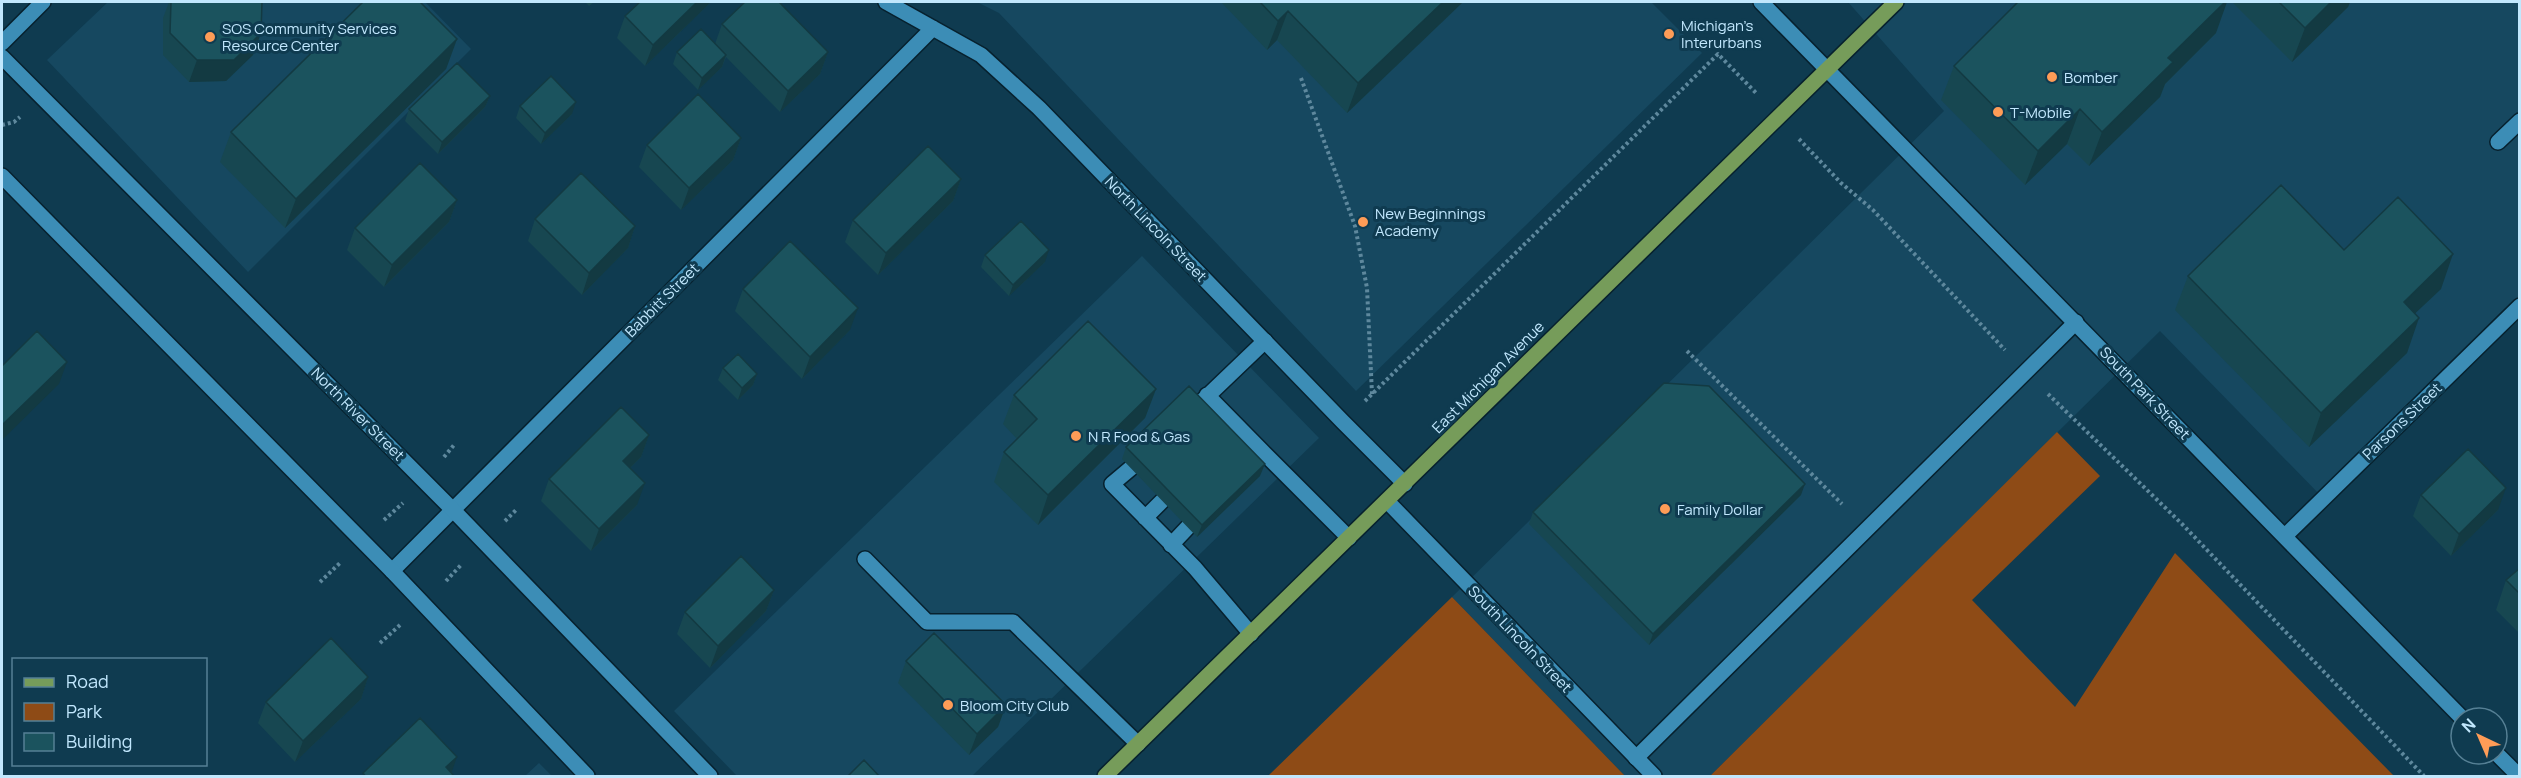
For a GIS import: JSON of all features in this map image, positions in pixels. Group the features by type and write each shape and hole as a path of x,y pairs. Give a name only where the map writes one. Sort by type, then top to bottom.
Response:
{"main road":[{"name":"East Michigan Avenue","path":"1105,777 1896,2"}],"street":[{"path":"2,43 43,2"},
{"name":"North Lincoln Street","path":"885,2 981,56 1039,108 1405,484"},
{"name":"South Park Street","path":"1761,2 2450,706"},
{"name":"Babbitt Street","path":"392,571 933,28"},
{"name":"North River Street","path":"2,57 453,510 710,777"},
{"path":"2498,142 2520,121"},
{"path":"2,176 392,571 587,777"},
{"name":"Parsons Street","path":"2285,536 2520,306"},
{"path":"1636,758 2076,322"},
{"path":"1195,408 1265,341"},
{"path":"1208,395 1349,538"},
{"path":"1224,439 1238,426"},
{"path":"1250,465 1263,452"},
{"path":"1131,468 1112,484 1195,568 1251,634"},
{"path":"1145,518 1162,501"},
{"name":"South Lincoln Street","path":"1387,501 1654,777"},
{"path":"1171,545 1188,527"},
{"path":"865,559 927,622 1013,622 1138,744"}],"path":[{"path":"1359,406 1718,54 1729,65"},
{"path":"1301,78 1355,226 1367,288 1372,394"},
{"path":"2,125 14,122 23,115"},
{"path":"1827,168 1873,210 2025,371 2182,524 2424,777"},
{"path":"1687,351 1842,504"},
{"path":"377,526 403,502"},
{"path":"503,524 517,509"},
{"path":"320,582 340,562"},
{"path":"439,588 462,564"},
{"path":"380,643 405,621"}],"shaded area":[{"path":"108,2 425,2 471,49 248,272 47,60"},
{"name":"New Beginnings Academy","path":"977,2 1651,2 1702,53 1356,391 999,13"},
{"path":"1848,2 2519,2 2519,306 2323,498 2160,331 1710,776 1625,776 1452,597 1944,111"},
{"path":"1142,256 1319,438 972,776 737,776 674,711"},
{"path":"539,763 552,776 525,776"}],"green space":[{"path":"2057,432 2100,476 1972,600 2075,707 2175,553 2394,776 1710,776"},
{"path":"1452,597 1625,776 1268,776"}],"building":[{"path":"171,2 262,2 261,33 234,60 197,60 170,33"},
{"path":"363,2 420,2 457,39 296,199 231,132"},
{"path":"640,2 697,2 653,45 625,16"},
{"path":"745,2 779,2 828,52 788,91 722,24"},
{"path":"1260,2 1443,2 1358,83 1288,11 1278,21"},
{"path":"2018,2 2225,2 2168,58 2173,62 2102,132 2080,109 2038,151 1954,66"},
{"path":"2279,2 2331,2 2305,28"},
{"path":"701,29 726,55 702,78 677,52"},
{"path":"457,63 490,96 442,142 409,109"},
{"path":"551,76 576,102 545,133 520,106"},
{"path":"698,94 741,138 689,188 647,145"},
{"path":"928,146 961,179 886,253 853,220"},
{"path":"420,163 457,200 392,265 355,228"},
{"path":"581,173 635,226 589,273 535,219"},
{"path":"2281,185 2344,250 2398,197 2453,254 2404,302 2419,318 2321,413 2188,276"},
{"path":"1021,221 1049,250 1013,285 985,255"},
{"path":"790,241 858,308 810,357 743,289"},
{"path":"1088,321 1156,389 1048,495 1004,452 1037,419 1014,395"},
{"path":"37,331 67,362 2,425 2,366"},
{"path":"738,354 757,374 742,388 723,368"},
{"name":"Family Dollar","path":"1664,383 1709,386 1805,484 1653,634 1533,512"},
{"path":"1189,386 1265,464 1202,525 1126,447"},
{"path":"621,407 649,435 623,461 645,483 599,529 549,479"},
{"path":"2468,449 2506,488 2459,534 2421,495"},
{"path":"741,556 774,590 718,646 685,612"},
{"path":"2520,568 2520,594 2506,580"},
{"path":"934,633 1006,705 977,734 906,661"},
{"path":"331,638 368,677 303,741 266,702"},
{"path":"420,718 457,757 446,767 455,777 366,777 363,773"},
{"path":"864,760 880,777 847,777"}],"place":[{"name":"Michigan’s Interurbans","path":"1669,34"},
{"name":"SOS Community Services Resource Center","path":"210,37"},
{"name":"Bomber","path":"2052,77"},
{"name":"T-Mobile","path":"1998,112"},
{"name":"New Beginnings Academy","path":"1363,222"},
{"name":"N R Food & Gas","path":"1076,436"},
{"name":"Family Dollar","path":"1665,509"},
{"name":"Bloom City Club","path":"948,705"}]}
